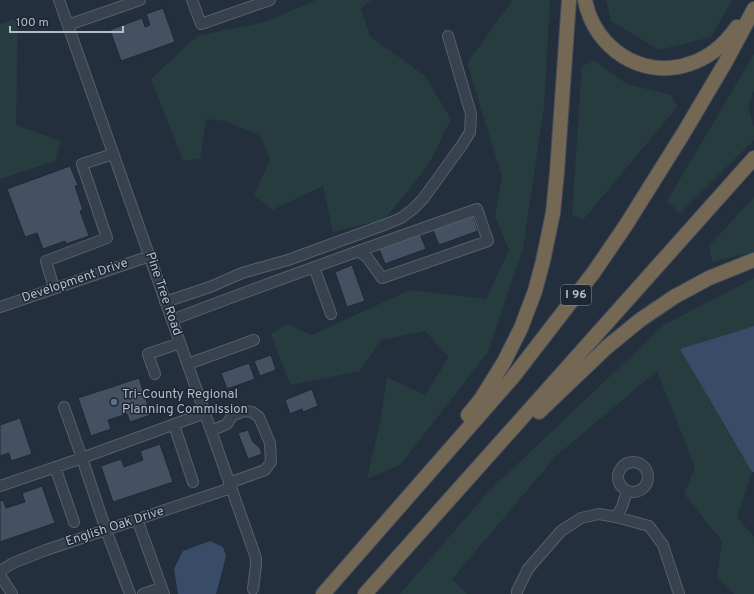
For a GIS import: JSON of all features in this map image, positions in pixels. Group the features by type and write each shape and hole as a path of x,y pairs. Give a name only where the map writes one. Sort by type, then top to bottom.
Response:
{"highway":[{"path":"359,553 388,512 448,443 480,400 504,362 521,328 535,291 553,213 569,0"},
{"path":"585,0 594,25 610,47 636,63 660,68 689,65 714,52 733,33 754,2"},
{"name":"I 96","path":"323,594 513,377 594,272 683,134 725,63 754,9"},
{"path":"365,594 754,158"},
{"path":"470,476 607,347 640,320 674,297 709,278 754,260"}],"street":[{"name":"Pine Tree Road","path":"59,0 256,558 253,589"},
{"path":"68,25 140,0"},
{"path":"192,0 201,24 270,0"},
{"path":"165,302 210,287 242,273 288,260 384,225 401,218 413,209 423,199 470,132 471,114 448,36"},
{"path":"54,288 46,261 107,238 82,164 113,154"},
{"path":"172,320 358,251 477,210 488,241 382,278 367,257 358,251"},
{"name":"Development Drive","path":"0,307 150,256"},
{"path":"314,267 331,314"},
{"path":"188,364 254,340"},
{"path":"155,374 148,354 180,343"},
{"path":"64,407 106,530 130,594"},
{"name":"English Oak Drive","path":"0,571 13,563 46,550 230,485 265,470 271,462 270,443 260,417 252,412 244,411 232,416 227,424 211,431"},
{"path":"0,486 205,413"},
{"path":"174,425 193,482"},
{"path":"55,467 74,522"},
{"path":"616,517 622,507 627,491"},
{"path":"517,594 517,591 528,569 561,531 580,518 599,514 649,526 663,545 679,594"},
{"path":"137,519 162,591 143,594"},
{"path":"0,575 11,594"}],"green space":[{"path":"316,0 371,0 361,9 370,36 425,76 451,119 429,164 385,219 333,232 323,186 272,210 254,195 270,159 260,136 225,121 206,119 200,159 183,161 151,79 197,36 265,22"},
{"path":"513,0 550,0 544,107 523,248 488,352 400,465 367,479 381,418 387,377 425,395 449,357 425,331 381,340 360,371 290,385 271,334 287,324 312,335 410,290 486,299 509,250 495,216 502,177 467,63"},
{"path":"606,0 732,0 711,37 659,50 611,21"},
{"path":"18,18 16,125 61,141 55,161 0,179 0,24"},
{"path":"754,54 754,91 748,106 754,128 754,140 680,213 667,201"},
{"path":"595,61 627,84 671,95 677,107 583,220 572,215 582,66"},
{"path":"754,197 754,252 712,262 709,246"},
{"path":"754,278 754,326 680,349 752,472 737,517 754,537 754,594 734,594 717,578 722,541 684,494 695,467 657,371 556,456 452,579 467,594 400,594 488,492 664,325"}],"water":[{"path":"754,326 754,472 752,472 680,349"},
{"path":"210,541 223,547 226,556 216,594 178,594 174,569 183,551"}],"building":[{"path":"163,8 175,42 121,61 110,30 142,18 145,27 150,25 146,14"},
{"path":"70,166 78,185 75,186 83,210 80,211 89,236 66,244 65,241 43,249 37,233 25,237 7,189"},
{"path":"473,216 478,231 439,245 433,230"},
{"path":"420,234 426,249 385,264 379,249"},
{"path":"352,265 365,301 347,307 335,272"},
{"path":"271,355 276,370 260,376 254,361"},
{"path":"249,363 255,379 227,389 221,373"},
{"path":"139,378 151,415 130,422 127,414 108,420 111,429 91,436 78,398"},
{"path":"312,389 318,406 303,412 302,409 290,414 285,400"},
{"path":"20,418 32,454 11,461 9,453 0,456 0,425"},
{"path":"248,430 253,442 260,448 262,454 248,459 238,433"},
{"path":"160,444 173,482 113,502 101,466 121,459 124,467 143,460 140,451"},
{"path":"42,486 55,523 0,542 0,501 3,500 6,508 25,502 22,493"}],"place":[{"name":"Tri-County Regional Planning Commission","path":"114,402"}]}
